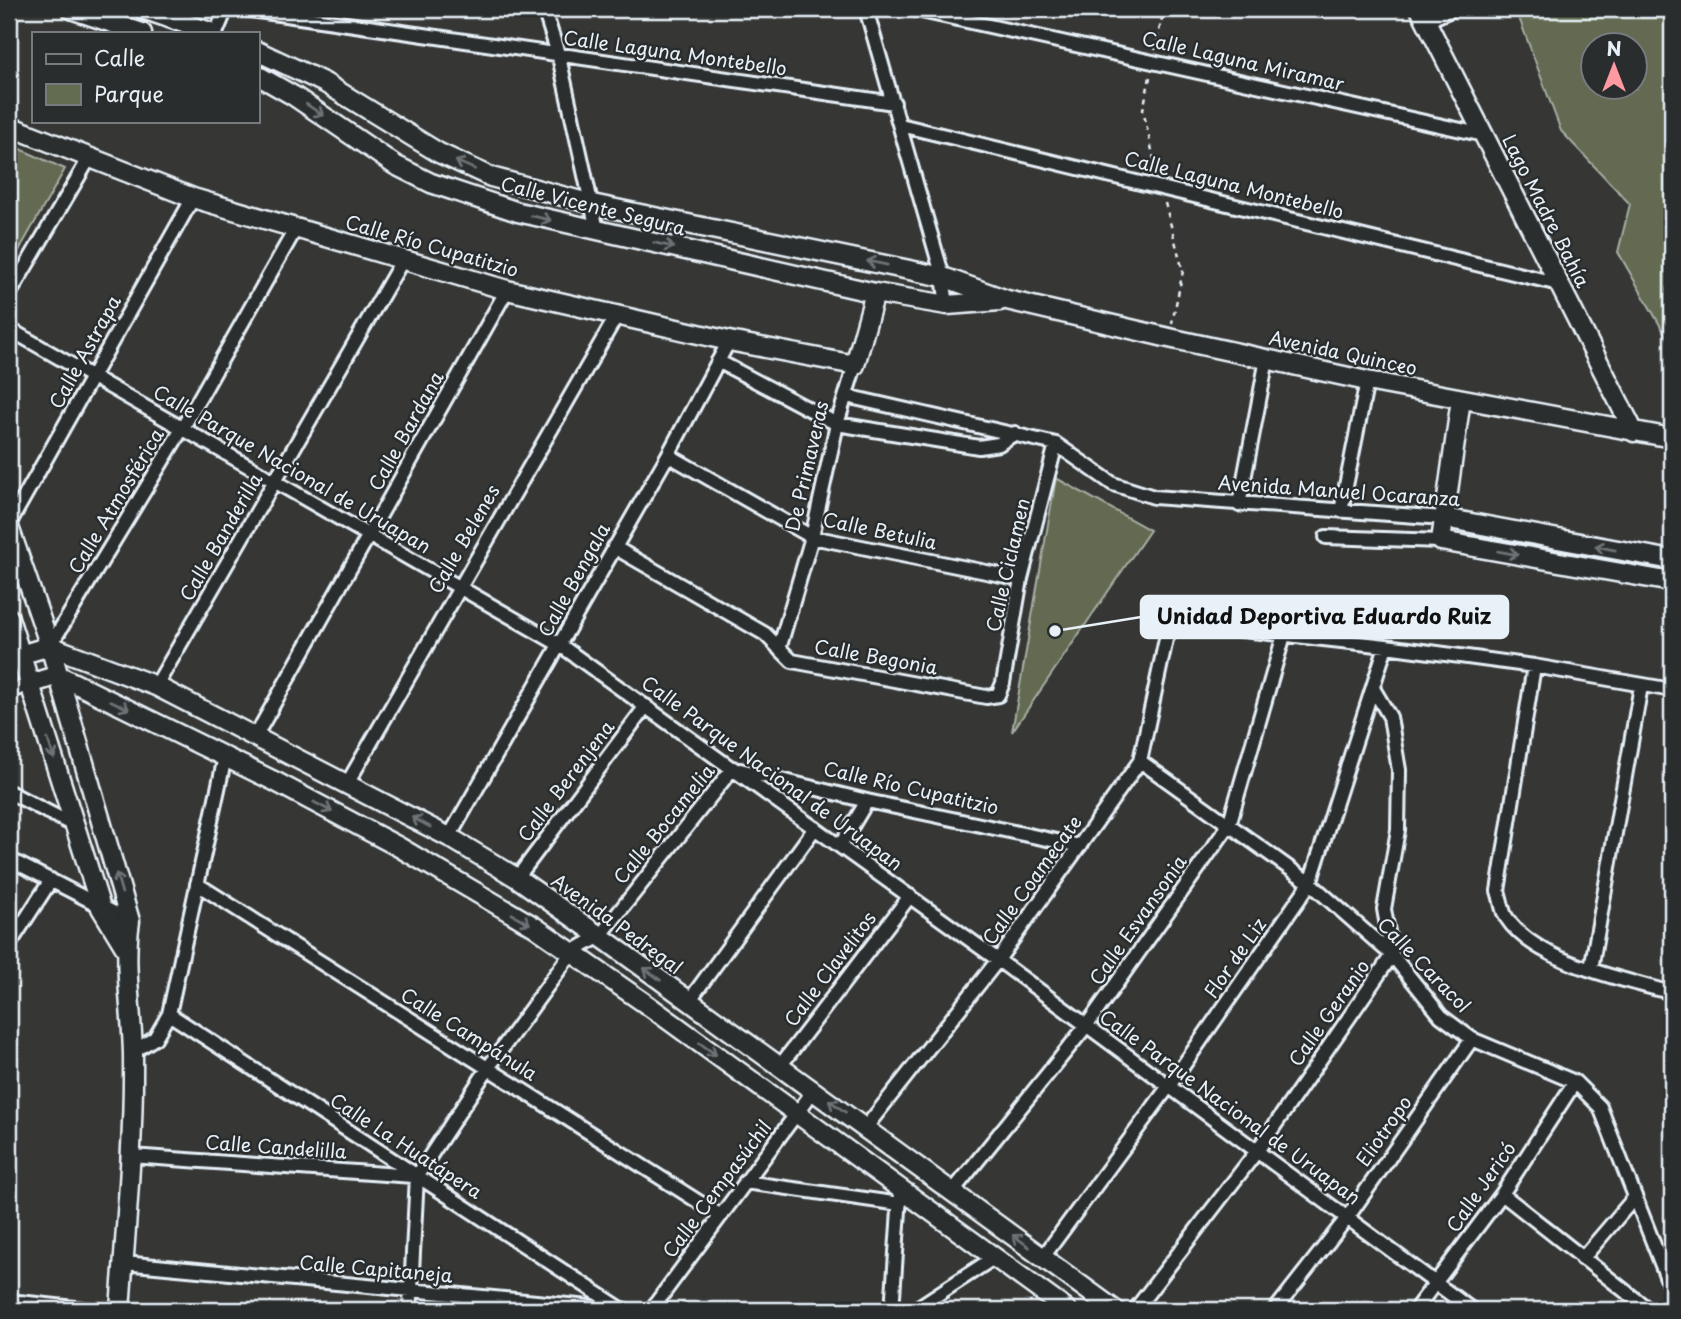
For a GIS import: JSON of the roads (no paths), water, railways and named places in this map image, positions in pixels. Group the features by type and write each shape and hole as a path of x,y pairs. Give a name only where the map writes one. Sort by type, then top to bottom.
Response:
{"street":[{"path":"71,9 139,32"},
{"path":"143,9 212,32"},
{"path":"215,32 226,9"},
{"name":"Calle Laguna Montebello","path":"244,9 559,57 894,103"},
{"path":"544,9 559,57 597,230"},
{"path":"866,9 943,277 947,305"},
{"name":"Calle Laguna Miramar","path":"912,9 1484,135"},
{"path":"1423,15 1453,9"},
{"name":"Lago Madre Bahía","path":"1423,15 1634,432"},
{"name":"Calle Vicente Segura","path":"259,52 325,83 439,153 491,177 592,204 943,277"},
{"name":"Calle Vicente Segura","path":"259,76 294,96 395,165 431,183 517,212 874,293 947,305"},
{"name":"Calle Laguna Montebello","path":"900,125 1559,284"},
{"name":"Calle Río Cupatitzio","path":"9,126 193,198 402,261 507,290 729,341 855,365"},
{"path":"9,295 90,157"},
{"name":"Calle Astrapa","path":"9,525 193,198"},
{"name":"Calle Atmosférica","path":"50,646 183,429 296,228"},
{"name":"Calle Banderilla","path":"156,687 402,261"},
{"name":"Avenida Quinceo","path":"943,277 1007,300 1266,359 1367,381 1672,438"},
{"name":"Calle Bardana","path":"255,737 507,290"},
{"name":"De Primaveras","path":"779,649 812,537 837,424 874,293"},
{"name":"Avenida Quinceo","path":"947,305 1007,300"},
{"name":"Calle Belenes","path":"347,784 617,315"},
{"name":"Calle Parque Nacional de Uruapan","path":"9,329 561,645 998,960 1472,1310"},
{"name":"Calle Bengala","path":"449,837 561,645 729,341"},
{"path":"1239,505 1266,359"},
{"path":"718,361 837,424 979,447 999,444 1015,433"},
{"path":"1341,512 1367,381"},
{"name":"Avenida Manuel Ocaranza","path":"846,396 1056,444 1113,484 1154,497 1444,518 1672,560"},
{"path":"1441,541 1461,399"},
{"name":"Calle Ciclamen","path":"998,695 1003,683 1021,579 1056,444"},
{"name":"Calle Betulia","path":"668,455 812,537 1021,579"},
{"path":"9,525 50,646 130,921 126,949 133,1052 131,1156 120,1310"},
{"path":"1326,537 1441,541 1672,582"},
{"name":"Calle Begonia","path":"614,547 765,634 792,661 986,697 998,695"},
{"path":"9,618 102,908 126,949"},
{"name":"Calle Coamecate","path":"866,1128 998,960 1140,761 1166,639 1173,628 1189,624 1284,635"},
{"path":"1284,635 1534,666 1672,690"},
{"name":"Calle Esvansonia","path":"953,1191 1087,1025 1229,825 1284,635"},
{"path":"20,655 50,646"},
{"name":"Avenida Pedregal","path":"50,646 156,687 449,837 517,878 1042,1256 1103,1307"},
{"name":"Flor de Liz","path":"1042,1256 1169,1086 1310,883 1387,646"},
{"path":"1534,666 1498,891 1506,917 1534,944 1567,962 1672,993"},
{"path":"9,692 58,675 399,847 572,952 797,1113 900,1196 995,1257 1067,1310"},
{"path":"1591,969 1641,686"},
{"name":"Calle Geranio","path":"1135,1310 1257,1151 1392,955 1384,909 1398,830 1399,770 1390,717 1374,690"},
{"name":"Calle Berenjena","path":"517,878 646,706"},
{"path":"133,1052 155,1038 169,1014 225,757"},
{"name":"Calle Caracol","path":"1140,761 1310,883 1392,955 1441,1016 1472,1039 1575,1082 1600,1107 1672,1291"},
{"name":"Calle Río Cupatitzio","path":"733,768 867,801 1080,846"},
{"name":"Calle Bocamelia","path":"600,936 733,768"},
{"path":"9,792 75,825"},
{"path":"840,846 867,801"},
{"path":"689,1001 816,828"},
{"path":"9,859 130,921"},
{"path":"9,945 51,880"},
{"name":"Calle Campánula","path":"197,884 720,1216"},
{"name":"Calle Clavelitos","path":"780,1066 909,896"},
{"path":"410,1310 417,1176 488,1068 572,952 600,936"},
{"name":"Calle La Huatápera","path":"169,1014 624,1310"},
{"name":"Eliotropo","path":"1275,1310 1347,1218 1472,1039"},
{"name":"Calle Jericó","path":"1415,1310 1502,1194 1575,1082"},
{"name":"Calle Cempasúchil","path":"651,1310 814,1090"},
{"name":"Calle Candelilla","path":"131,1156 417,1176"},
{"path":"745,1182 900,1196"},
{"path":"1502,1194 1649,1310"},
{"path":"892,1310 900,1196"},
{"path":"1582,1259 1635,1197"},
{"path":"914,1310 995,1257"},
{"name":"Calle Capitaneja","path":"124,1263 624,1310"},
{"path":"9,1301 94,1310"}],"place":[{"name":"Unidad Deportiva Eduardo Ruiz","path":"1055,631"}]}
